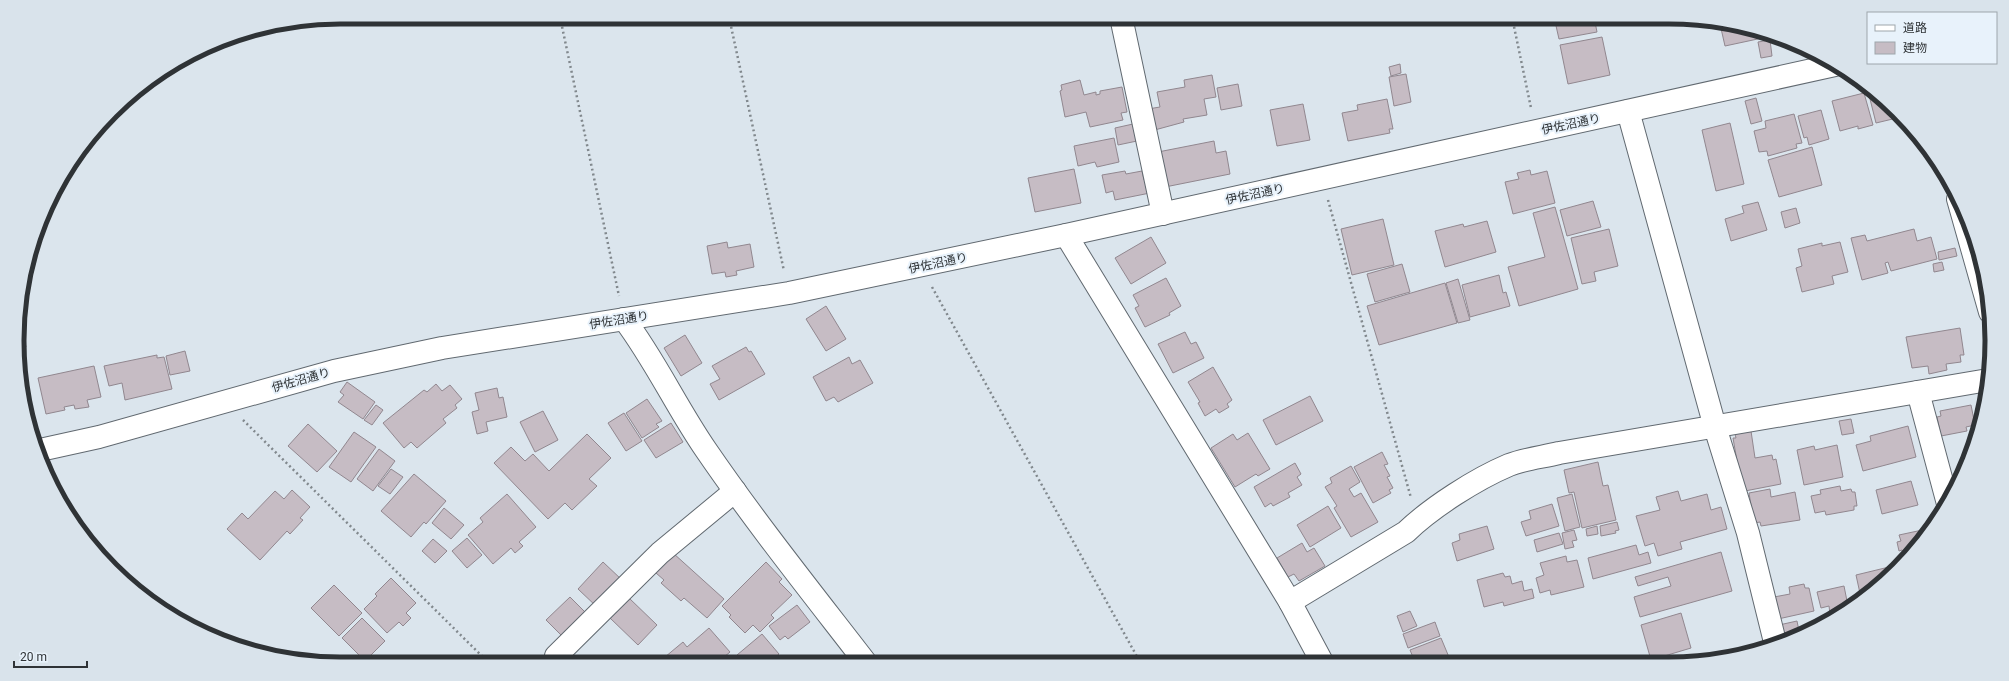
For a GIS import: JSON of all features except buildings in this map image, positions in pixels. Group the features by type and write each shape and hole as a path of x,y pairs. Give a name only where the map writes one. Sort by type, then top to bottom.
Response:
{"street":[{"path":"1122,24 1163,214"},
{"name":"伊佐沼通り","path":"44,449 100,437 334,371 442,348 789,293 1163,214 1828,67"},
{"path":"1628,111 1715,427 1748,533 1774,639"},
{"path":"1066,235 1290,602 1319,657"},
{"path":"624,319 641,342 705,449 735,491 861,657"},
{"path":"1290,602 1406,532 1421,518 1473,484 1510,465 1560,453 1982,381"},
{"path":"1918,392 1945,494"},
{"path":"556,656 660,553 735,491"}],"path":[{"path":"561,24 624,319"},
{"path":"731,24 789,293"},
{"path":"1513,24 1536,132"},
{"path":"1322,179 1411,499 1421,518"},
{"path":"921,266 1137,657"},
{"path":"225,402 483,657"}]}
